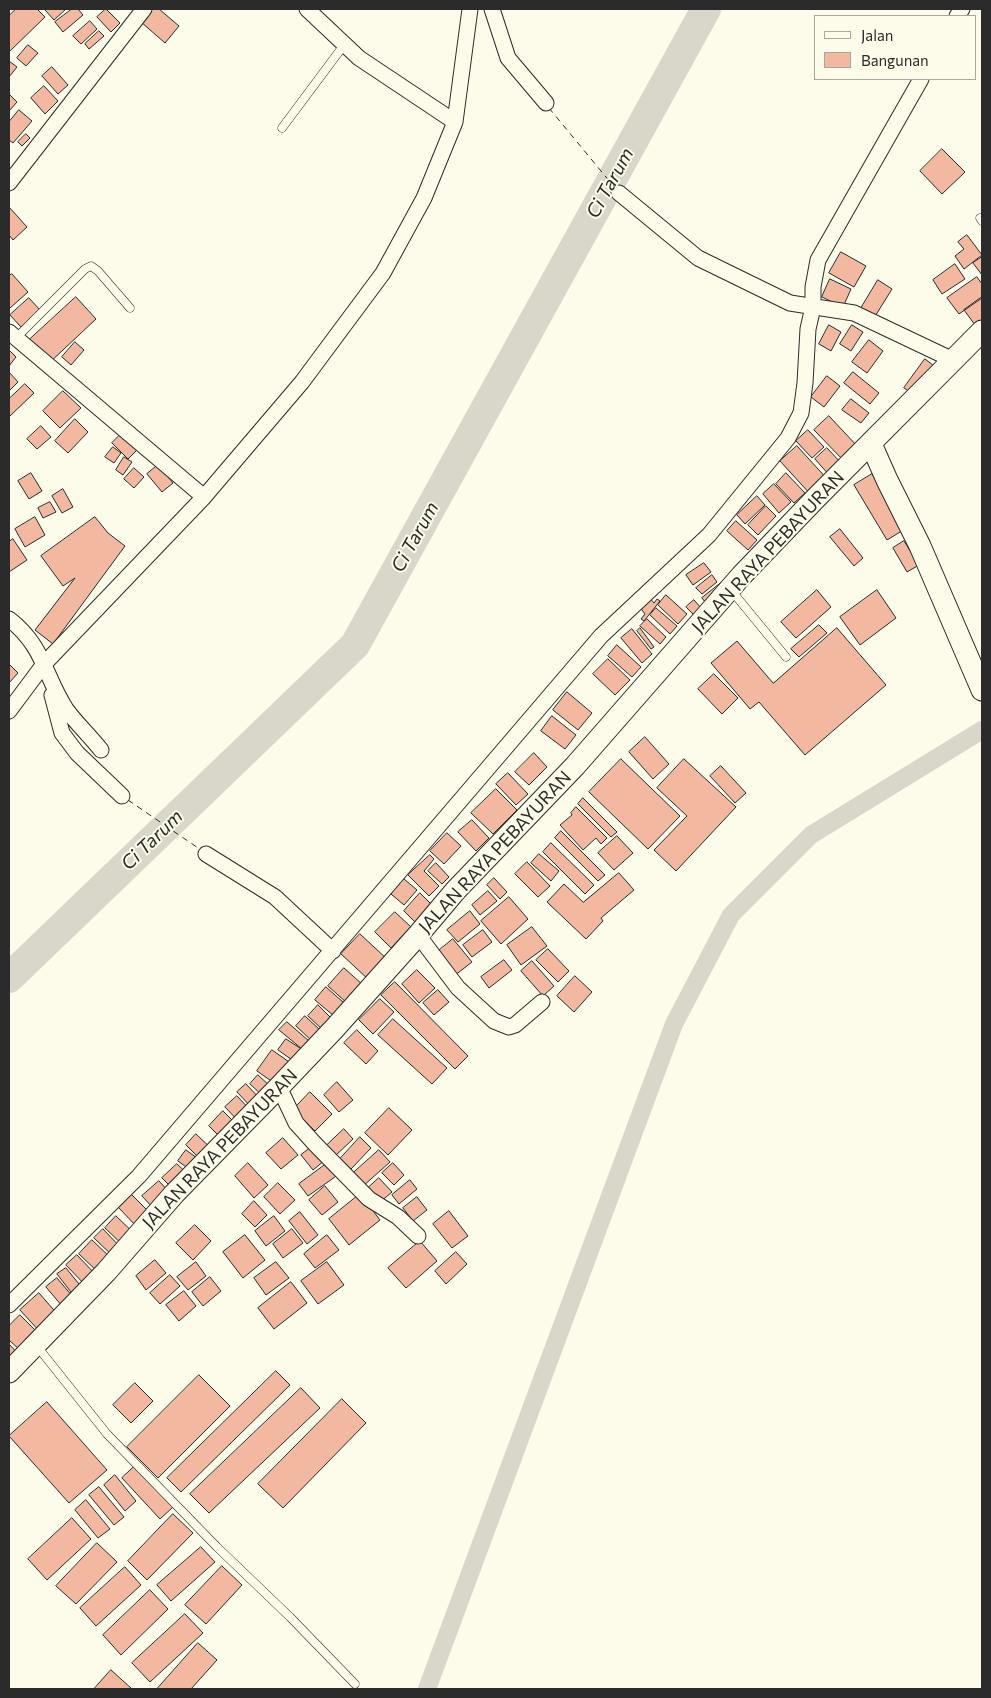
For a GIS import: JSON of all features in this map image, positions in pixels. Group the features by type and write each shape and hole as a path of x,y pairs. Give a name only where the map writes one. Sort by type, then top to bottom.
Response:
{"main road":[{"name":"JALAN RAYA PEBAYURAN","path":"9,1372 106,1272 174,1194 279,1087 418,935 456,890 582,758 730,589 814,500 982,331"},
{"path":"871,444 920,546 979,680"}],"street":[{"path":"9,182 144,9"},
{"path":"307,9 359,58 455,122"},
{"path":"9,711 44,664 204,497 302,382 382,273 424,198 455,122 470,9"},
{"path":"492,9 508,58 546,103"},
{"path":"9,1305 139,1176 601,636 709,535 788,438 801,413 808,330 813,307 813,287 818,260 920,80"},
{"path":"619,194 698,258 790,303 854,313 953,360"},
{"path":"12,335 204,497"},
{"path":"9,619 35,645 66,708 101,750"},
{"path":"44,664 62,733 77,753 122,796"},
{"path":"206,854 275,897 332,951"},
{"path":"418,935 458,988 494,1022 508,1027 515,1025 542,1002"},
{"path":"279,1087 296,1123 315,1144 369,1199 398,1217 418,1236"}],"lane":[{"path":"282,128 344,45"},
{"path":"12,335 85,269 91,266 98,271 130,308"},
{"path":"730,589 786,657"},
{"path":"36,1345 107,1434 216,1547 290,1617 355,1684"}],"building":[{"path":"16,9 37,9 45,17 9,52 9,16"},
{"path":"46,9 66,9 54,20"},
{"path":"72,9 78,9 83,15 63,32 55,22"},
{"path":"106,9 120,23 111,32 97,17"},
{"path":"152,9 159,9 179,26 165,43 141,22"},
{"path":"90,21 97,29 81,44 73,36"},
{"path":"99,31 104,36 89,49 85,44"},
{"path":"28,45 38,53 26,66 17,58"},
{"path":"9,61 17,67 9,77"},
{"path":"52,67 68,85 58,94 42,76"},
{"path":"44,86 58,101 45,114 31,98"},
{"path":"9,94 17,102 9,111"},
{"path":"19,110 32,121 13,143 9,140 9,122"},
{"path":"26,134 30,138 22,146 18,142"},
{"path":"942,149 965,172 942,194 920,171"},
{"path":"9,207 27,227 13,240 9,235"},
{"path":"967,235 982,255 964,269 955,256 964,249 958,242"},
{"path":"841,252 866,266 854,287 829,273"},
{"path":"982,257 982,275 973,263"},
{"path":"955,264 965,279 942,294 933,280"},
{"path":"12,274 28,292 10,308 9,276"},
{"path":"977,277 982,284 982,298 959,314 947,298"},
{"path":"830,279 851,289 843,307 822,297"},
{"path":"878,280 892,289 874,318 860,310"},
{"path":"76,297 96,319 48,364 28,341"},
{"path":"982,297 982,325 978,329 964,310"},
{"path":"29,298 40,310 21,327 10,315"},
{"path":"829,325 841,332 831,351 819,344"},
{"path":"852,325 863,332 851,351 840,344"},
{"path":"869,340 883,351 867,373 852,362"},
{"path":"75,342 84,350 71,365 62,357"},
{"path":"9,350 16,357 9,366"},
{"path":"925,359 934,366 914,395 904,388"},
{"path":"9,372 18,382 9,391"},
{"path":"853,372 879,393 870,404 844,383"},
{"path":"827,376 840,386 824,407 811,397"},
{"path":"25,384 34,393 10,416 9,399"},
{"path":"63,391 81,408 60,428 43,411"},
{"path":"851,399 869,413 861,423 842,410"},
{"path":"829,416 858,447 844,461 814,430"},
{"path":"75,419 88,432 68,453 55,441"},
{"path":"41,426 51,437 37,449 27,439"},
{"path":"808,430 824,447 812,458 796,441"},
{"path":"123,432 139,448 128,459 112,443"},
{"path":"797,446 829,481 812,496 780,461"},
{"path":"113,447 121,453 114,463 105,457"},
{"path":"827,448 842,464 830,476 815,459"},
{"path":"124,457 132,462 123,475 116,470"},
{"path":"158,465 173,483 162,492 147,474"},
{"path":"134,468 144,477 134,488 124,479"},
{"path":"31,473 42,491 29,499 18,481"},
{"path":"786,473 805,493 794,503 776,484"},
{"path":"872,474 905,529 887,540 854,485"},
{"path":"774,484 791,502 779,513 763,494"},
{"path":"63,489 73,507 62,513 52,496"},
{"path":"757,496 765,505 745,524 737,515"},
{"path":"50,502 56,512 43,518 38,508"},
{"path":"766,506 776,516 758,535 748,525"},
{"path":"35,517 45,535 25,547 15,529"},
{"path":"95,517 108,533 125,546 53,644 35,630 75,578 63,586 41,556"},
{"path":"736,521 757,540 748,550 727,531"},
{"path":"840,529 863,558 854,566 830,537"},
{"path":"13,539 27,560 9,572 9,542"},
{"path":"904,541 919,565 907,572 893,548"},
{"path":"704,563 711,572 693,585 686,575"},
{"path":"712,575 717,582 702,594 696,588"},
{"path":"721,583 727,591 708,606 702,598"},
{"path":"817,590 831,607 796,638 781,622"},
{"path":"877,590 896,618 860,645 840,617"},
{"path":"666,595 687,614 678,624 658,605"},
{"path":"649,597 654,603 657,599 660,601 644,621 641,619 645,614 639,606"},
{"path":"694,600 701,608 694,615 686,607"},
{"path":"656,608 677,626 670,634 650,615"},
{"path":"647,619 666,637 660,644 640,626"},
{"path":"819,625 827,633 799,657 791,649"},
{"path":"640,628 654,647 651,649 637,631"},
{"path":"837,628 886,685 805,755 759,702 750,709 711,663 737,641 773,683"},
{"path":"632,629 652,654 642,663 621,638"},
{"path":"617,645 641,667 632,677 608,656"},
{"path":"608,659 630,680 615,695 593,674"},
{"path":"9,664 18,673 9,683"},
{"path":"714,674 738,698 722,714 698,689"},
{"path":"567,692 592,713 578,730 553,710"},
{"path":"552,716 576,735 565,749 541,731"},
{"path":"645,737 669,764 653,779 629,752"},
{"path":"534,753 547,767 529,785 515,772"},
{"path":"621,759 680,816 648,849 589,792"},
{"path":"684,759 736,807 676,871 654,850 687,816 657,788"},
{"path":"721,766 746,793 735,803 710,776"},
{"path":"508,773 528,794 516,805 496,784"},
{"path":"496,789 517,810 493,834 471,813"},
{"path":"583,798 617,832 611,837 578,804"},
{"path":"576,807 607,838 601,844 596,838 583,850 560,825 572,815 571,813"},
{"path":"472,820 489,838 476,851 458,832"},
{"path":"561,831 605,875 598,881 555,838"},
{"path":"447,833 461,846 444,864 430,851"},
{"path":"617,836 633,853 614,870 598,853"},
{"path":"551,843 594,885 585,894 543,852"},
{"path":"539,854 559,871 551,881 531,863"},
{"path":"430,855 434,859 424,871 439,886 429,896 408,875"},
{"path":"527,862 550,886 538,897 515,874"},
{"path":"436,863 449,877 442,884 428,871"},
{"path":"619,873 634,890 601,918 603,921 586,939 547,902 564,884 583,902"},
{"path":"494,878 507,892 500,899 487,885"},
{"path":"404,879 417,890 404,905 391,894"},
{"path":"488,891 497,901 480,915 472,905"},
{"path":"420,893 434,907 417,924 404,911"},
{"path":"509,897 528,919 501,944 481,921"},
{"path":"470,911 480,924 458,942 447,930"},
{"path":"395,912 411,927 391,948 375,932"},
{"path":"532,927 547,946 521,965 507,945"},
{"path":"483,930 492,942 472,957 463,945"},
{"path":"360,934 388,960 369,980 341,954"},
{"path":"453,939 472,962 454,976 436,953"},
{"path":"548,949 569,971 558,982 536,960"},
{"path":"504,960 512,970 489,988 481,977"},
{"path":"532,961 554,986 543,996 521,971"},
{"path":"344,968 363,985 347,1003 328,986"},
{"path":"417,970 435,988 419,1003 402,984"},
{"path":"575,976 592,992 574,1012 557,996"},
{"path":"395,982 468,1056 455,1069 381,995"},
{"path":"326,987 344,1003 334,1016 315,1000"},
{"path":"438,990 449,1002 434,1015 423,1003"},
{"path":"380,999 394,1012 373,1034 359,1020"},
{"path":"318,1005 335,1022 325,1032 308,1016"},
{"path":"305,1016 321,1031 312,1041 296,1026"},
{"path":"393,1019 447,1068 432,1084 378,1035"},
{"path":"287,1022 309,1041 302,1049 279,1030"},
{"path":"357,1030 378,1051 366,1064 344,1043"},
{"path":"286,1039 303,1050 295,1062 278,1050"},
{"path":"272,1050 292,1064 277,1085 257,1071"},
{"path":"258,1075 271,1087 263,1096 250,1084"},
{"path":"337,1082 353,1100 339,1112 324,1095"},
{"path":"246,1084 263,1102 254,1110 237,1092"},
{"path":"310,1092 332,1114 315,1131 293,1110"},
{"path":"237,1096 253,1113 241,1124 225,1107"},
{"path":"389,1108 412,1130 388,1155 365,1133"},
{"path":"223,1111 237,1125 223,1140 209,1126"},
{"path":"344,1129 353,1139 333,1158 324,1148"},
{"path":"196,1134 215,1152 204,1163 186,1145"},
{"path":"360,1137 371,1148 351,1169 340,1159"},
{"path":"283,1138 298,1155 281,1169 266,1153"},
{"path":"313,1146 325,1160 313,1170 301,1155"},
{"path":"186,1150 201,1161 193,1172 178,1161"},
{"path":"379,1150 390,1162 362,1187 351,1175"},
{"path":"329,1162 339,1174 308,1196 299,1184"},
{"path":"248,1163 268,1185 254,1198 235,1176"},
{"path":"393,1163 404,1175 394,1185 382,1173"},
{"path":"177,1164 190,1176 175,1191 162,1178"},
{"path":"379,1178 392,1192 379,1203 367,1189"},
{"path":"410,1180 417,1189 399,1204 392,1195"},
{"path":"159,1181 170,1193 153,1208 142,1196"},
{"path":"278,1183 295,1200 280,1214 264,1197"},
{"path":"325,1186 338,1202 322,1215 309,1200"},
{"path":"131,1194 152,1215 138,1228 118,1207"},
{"path":"360,1194 380,1220 349,1245 329,1219"},
{"path":"417,1197 427,1210 413,1221 403,1208"},
{"path":"254,1201 267,1215 255,1227 242,1214"},
{"path":"449,1211 468,1236 452,1248 433,1224"},
{"path":"300,1212 318,1235 307,1244 289,1221"},
{"path":"116,1216 137,1236 126,1248 105,1228"},
{"path":"274,1216 285,1231 266,1246 255,1231"},
{"path":"195,1225 211,1241 193,1260 176,1243"},
{"path":"103,1229 123,1250 115,1258 94,1238"},
{"path":"292,1229 303,1243 283,1258 273,1244"},
{"path":"245,1235 265,1260 243,1278 223,1252"},
{"path":"327,1235 339,1250 315,1268 304,1254"},
{"path":"92,1240 113,1260 100,1274 79,1254"},
{"path":"420,1241 437,1261 406,1288 388,1268"},
{"path":"456,1252 467,1264 446,1284 435,1271"},
{"path":"77,1255 98,1277 87,1287 66,1265"},
{"path":"155,1260 166,1273 146,1290 136,1276"},
{"path":"196,1262 206,1276 188,1290 177,1277"},
{"path":"276,1262 289,1278 266,1295 254,1278"},
{"path":"327,1262 344,1285 318,1304 301,1281"},
{"path":"66,1268 83,1289 74,1296 57,1274"},
{"path":"170,1275 180,1286 160,1304 150,1293"},
{"path":"210,1277 221,1291 203,1306 192,1292"},
{"path":"57,1278 73,1297 62,1306 46,1287"},
{"path":"291,1282 307,1303 274,1329 258,1308"},
{"path":"184,1291 196,1306 179,1321 166,1305"},
{"path":"39,1293 60,1317 41,1333 20,1310"},
{"path":"20,1315 37,1332 20,1350 9,1340 9,1326"},
{"path":"9,1344 21,1357 9,1368"},
{"path":"276,1371 290,1385 181,1492 167,1478"},
{"path":"199,1375 230,1406 158,1478 127,1447"},
{"path":"135,1383 153,1401 131,1423 113,1405"},
{"path":"301,1388 320,1408 209,1513 190,1494"},
{"path":"342,1399 366,1423 283,1508 258,1484"},
{"path":"47,1402 107,1470 69,1503 9,1436"},
{"path":"135,1466 173,1507 160,1519 122,1478"},
{"path":"115,1475 136,1501 125,1511 104,1485"},
{"path":"99,1487 124,1517 114,1525 89,1495"},
{"path":"86,1500 110,1529 98,1538 75,1510"},
{"path":"173,1514 193,1533 147,1580 128,1561"},
{"path":"72,1518 91,1539 47,1580 28,1559"},
{"path":"97,1543 117,1562 76,1604 56,1586"},
{"path":"201,1547 215,1562 171,1601 157,1585"},
{"path":"222,1566 242,1585 206,1624 185,1605"},
{"path":"125,1567 141,1585 96,1626 80,1608"},
{"path":"150,1590 168,1609 121,1655 103,1635"},
{"path":"185,1614 203,1633 150,1682 132,1663"},
{"path":"198,1643 217,1660 191,1689 157,1689"},
{"path":"111,1670 132,1689 94,1689"}],"waterway":[{"name":"Ci Tarum","path":"9,978 355,645 706,9"},
{"path":"427,1689 674,1024 731,915 811,835 982,730"}],"ferry route":[{"path":"549,108 615,188"},
{"path":"128,800 201,850"}]}
